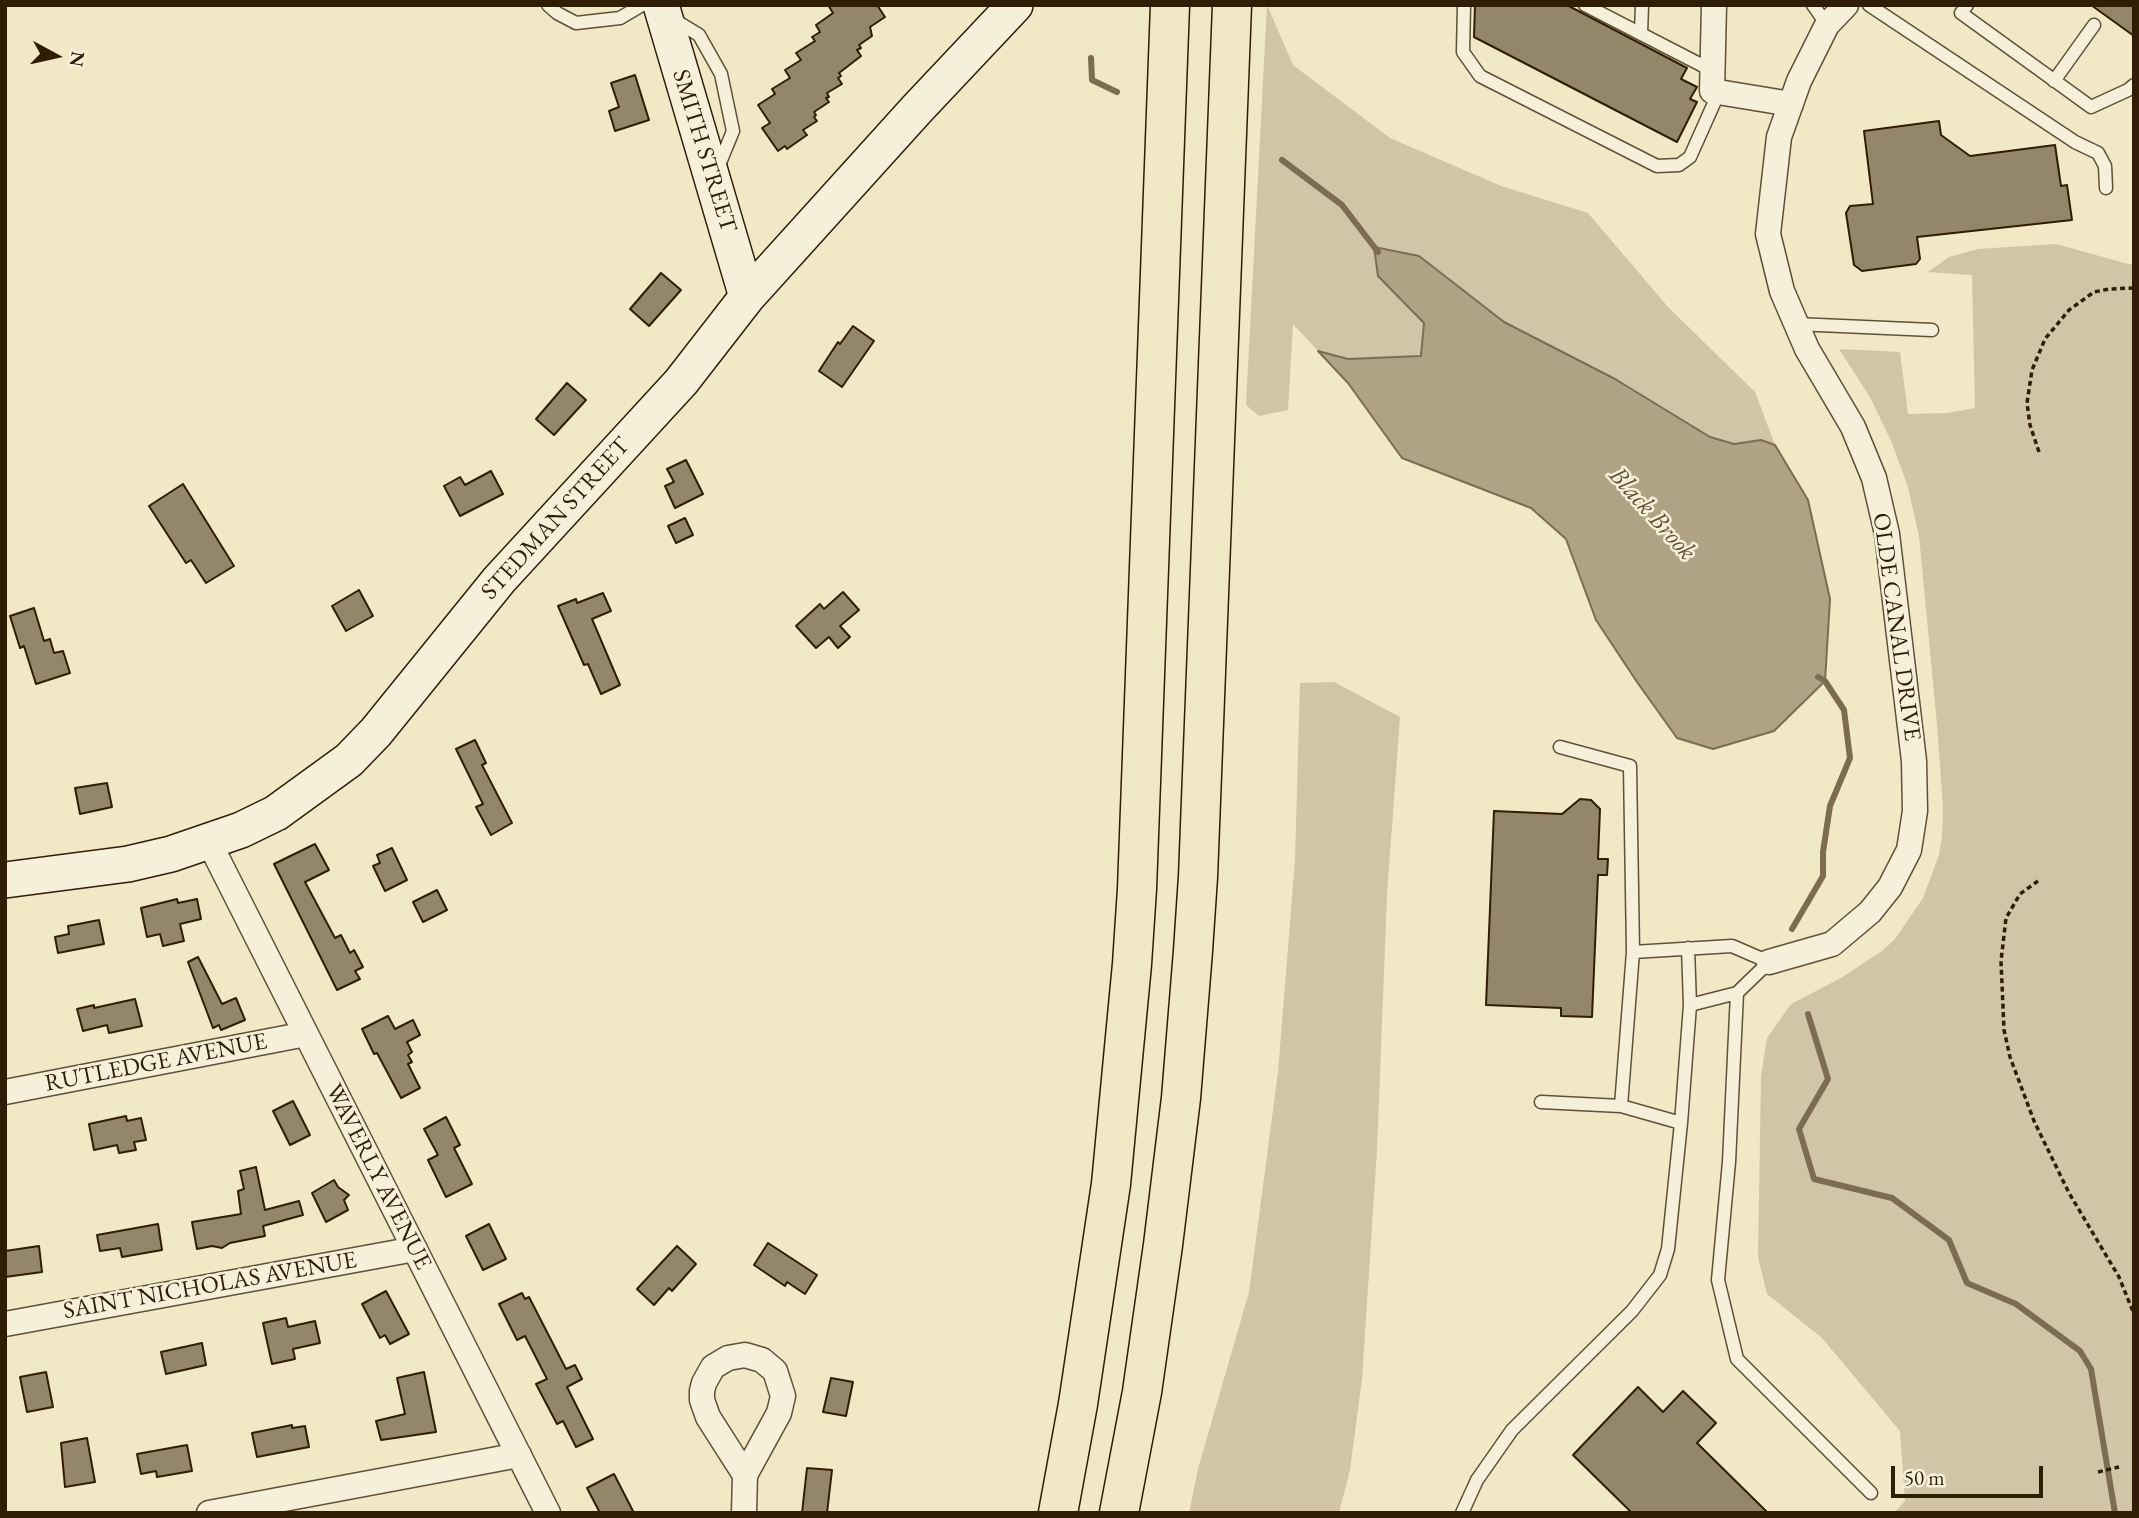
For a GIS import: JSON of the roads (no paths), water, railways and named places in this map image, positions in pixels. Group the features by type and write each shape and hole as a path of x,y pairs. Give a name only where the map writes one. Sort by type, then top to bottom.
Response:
{"highway":[{"path":"1058,1513 1078,1404 1111,1184 1132,964 1170,5"},
{"path":"1119,1513 1142,1392 1163,1245 1180,1111 1194,951 1232,5"}],"main road":[{"name":"STEDMAN STREET","path":"5,880 128,864 171,854 241,830 276,813 349,760 376,732 499,580 681,382 747,297 1015,5"},
{"name":"SMITH STREET","path":"656,8 747,297"}],"street":[{"path":"1714,5 1716,82 1791,104"},
{"name":"OLDE CANAL DRIVE","path":"1769,962 1832,944 1870,912 1891,887 1909,850 1915,811 1914,761 1887,534 1874,478 1853,427 1807,349 1782,291 1768,234 1779,137 1820,15 1846,5"},
{"name":"WAVERLY AVENUE","path":"208,841 548,1513"},
{"name":"RUTLEDGE AVENUE","path":"5,1092 306,1034"},
{"name":"SAINT NICHOLAS AVENUE","path":"5,1324 415,1249"},
{"path":"744,1513 745,1475 779,1413 783,1396 775,1371 762,1360 736,1355 720,1362 708,1375 702,1391 702,1400 708,1417 745,1475"},
{"path":"209,1513 519,1455"}],"lane":[{"path":"548,5 576,23 621,18 656,8"},
{"path":"1464,5 1463,52 1480,76 1657,166 1679,165 1690,157 1716,82 1641,34 1585,5"},
{"path":"1641,34 1642,5"},
{"path":"1869,5 2075,142 2098,153 2105,166 2106,188"},
{"path":"1960,8 2091,107 2134,85"},
{"path":"2054,80 2094,25"},
{"path":"1797,324 1932,330"},
{"path":"1560,747 1630,765 1633,952 1621,1106"},
{"path":"1633,952 1732,946 1769,962 1737,993 1690,1005"},
{"path":"1462,1513 1477,1480 1512,1430 1632,1311 1660,1275 1668,1249 1681,1123 1690,1005 1688,948"},
{"path":"1737,993 1729,1161 1718,1280 1737,1359 1871,1493"},
{"path":"1541,1102 1621,1106 1681,1123"}],"water":[{"path":"1374,247 1419,256 1504,322 1615,379 1710,437 1734,444 1761,440 1775,445 1808,500 1830,599 1825,681 1774,731 1713,749 1677,738 1596,620 1566,539 1531,508 1402,458 1348,383 1318,351 1348,359 1421,356 1424,323 1378,276"}],"waterway":[{"name":"Black Brook","path":"1091,58 1092,80 1117,92"},
{"name":"Black Brook","path":"1282,160 1342,205 1378,252"},
{"name":"Black Brook","path":"1792,929 1823,876 1823,852 1830,806 1850,758 1844,710 1825,681 1818,677"},
{"name":"Black Brook","path":"1808,1014 1828,1079 1799,1129 1814,1179 1892,1198 1949,1240 1967,1283 2016,1304 2080,1351 2091,1369 2115,1513"}]}
